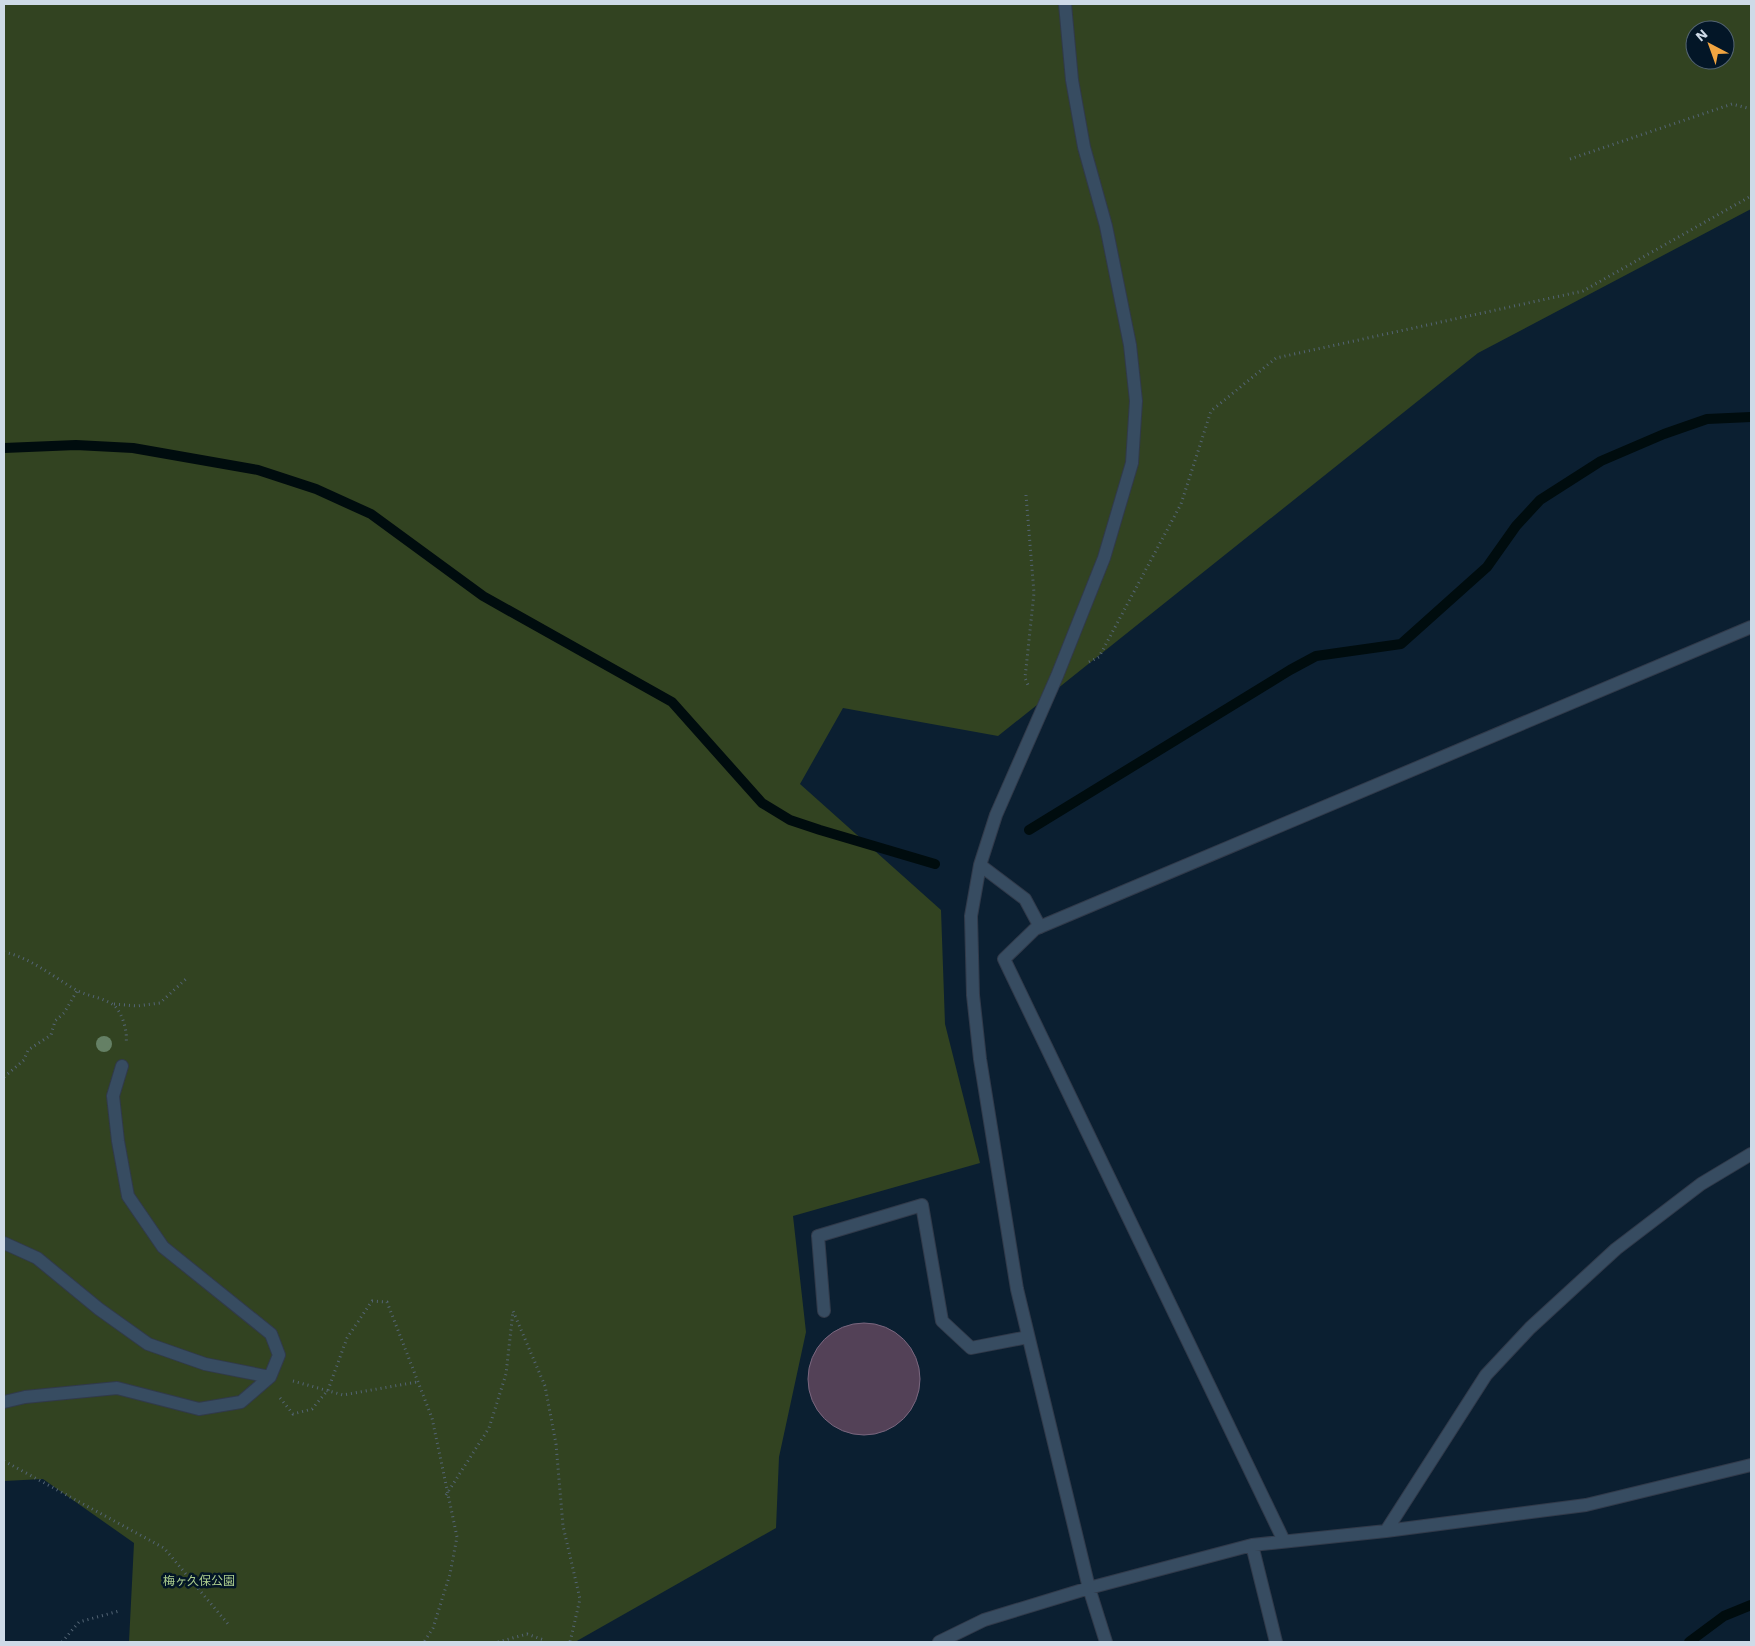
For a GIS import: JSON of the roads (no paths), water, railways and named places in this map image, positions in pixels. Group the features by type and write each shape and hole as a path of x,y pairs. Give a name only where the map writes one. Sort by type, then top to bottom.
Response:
{"street":[{"path":"1065,4 1072,80 1084,148 1106,226 1130,345 1136,401 1132,463 1104,558 1057,676 996,815 980,865 971,916 973,996 980,1059 1017,1289 1090,1588 1106,1642"},
{"path":"1284,1541 1004,959 1040,927 1751,627"},
{"path":"980,865 1025,900 1040,927"},
{"path":"4,1402 25,1397 117,1388 199,1410 241,1402 270,1377 279,1355 271,1334 163,1247 128,1196 118,1141 113,1096 122,1066"},
{"path":"1386,1531 1486,1374 1530,1328 1616,1249 1701,1184 1751,1154"},
{"path":"824,1311 818,1236 922,1206 942,1321 972,1348 1028,1337"},
{"path":"4,1243 37,1258 99,1309 148,1344 205,1364 270,1377"},
{"path":"939,1642 984,1620 1090,1588 1252,1546 1586,1505 1751,1465"},
{"path":"1252,1546 1276,1642"}],"waterway":[{"path":"1029,830 1290,670 1316,656 1401,644 1487,567 1516,526 1540,500 1601,461 1664,434 1707,419 1751,417"},
{"path":"4,448 76,445 133,448 258,470 316,489 371,514 483,596 672,702 762,803 790,820 935,864"},
{"path":"1689,1642 1724,1616 1751,1605"}],"park label":[{"name":"梅ヶ久保公園","path":"199,1581"}]}
